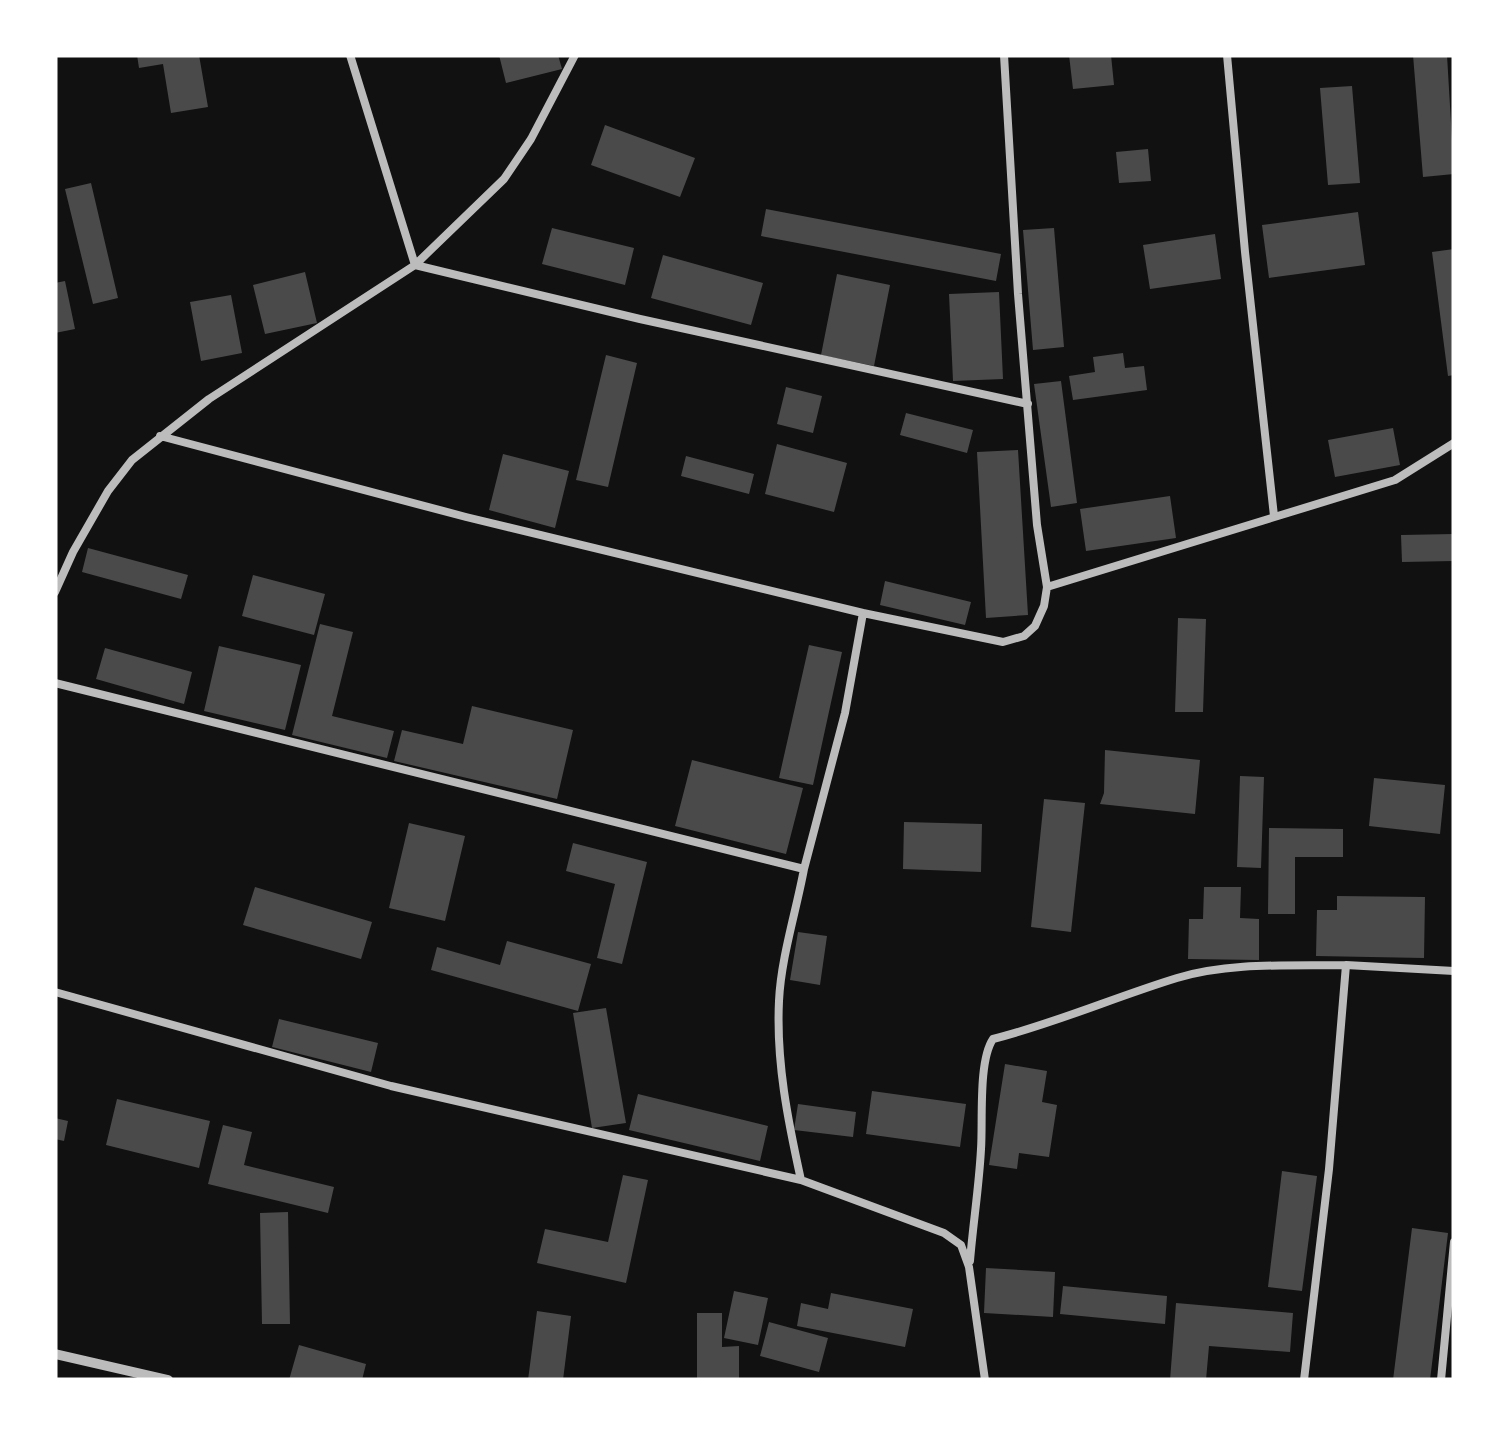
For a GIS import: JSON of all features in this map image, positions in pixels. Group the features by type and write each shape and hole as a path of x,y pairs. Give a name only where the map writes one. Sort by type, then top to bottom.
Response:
{"street":[{"path":"55,1354 168,1380"}],"lane":[{"path":"350,55 414,265"},
{"path":"55,592 72,552 108,491 132,460 209,400 414,265 504,178 531,138 575,55"},
{"path":"160,436 466,518 863,612 1003,642 1024,636 1035,626 1047,587 1028,404 1004,55"},
{"path":"1227,55 1274,516"},
{"path":"414,265 1028,404"},
{"path":"1047,587 1396,480 1454,443"},
{"path":"801,1180 780,1065 779,998 863,612"},
{"path":"55,683 804,870"},
{"path":"969,1267 984,1086 989,1046 994,1039 1179,978 1235,968 1346,964 1454,971"},
{"path":"1304,1380 1346,964"},
{"path":"55,992 391,1086 801,1180 944,1233 961,1245 969,1267 986,1380"},
{"path":"1441,1380 1454,1242"}],"building":[{"path":"137,55 199,55 208,107 171,113 163,64 139,68"},
{"path":"499,55 558,55 562,69 506,83"},
{"path":"1069,55 1111,55 1114,85 1073,89"},
{"path":"1413,55 1447,55 1454,174 1423,177"},
{"path":"1352,86 1360,183 1328,185 1320,88"},
{"path":"605,125 695,158 680,197 591,165"},
{"path":"1148,149 1151,181 1119,183 1116,152"},
{"path":"91,183 118,298 93,304 65,189"},
{"path":"766,209 1001,254 996,281 761,236"},
{"path":"1358,212 1365,265 1269,278 1262,225"},
{"path":"552,228 634,248 625,285 542,264"},
{"path":"1054,228 1064,347 1033,350 1023,230"},
{"path":"1215,234 1221,279 1150,289 1143,245"},
{"path":"1454,249 1454,375 1448,376 1432,252"},
{"path":"663,255 763,283 751,325 651,298"},
{"path":"305,272 317,323 265,334 253,285"},
{"path":"837,274 890,285 874,366 821,355"},
{"path":"65,281 75,329 55,333 55,283"},
{"path":"999,292 1003,379 953,381 949,294"},
{"path":"231,295 242,353 201,361 190,302"},
{"path":"1123,353 1125,368 1144,366 1147,390 1073,400 1069,376 1095,372 1093,357"},
{"path":"606,355 637,363 608,487 576,480"},
{"path":"1061,381 1077,503 1051,507 1034,384"},
{"path":"786,387 822,396 813,433 777,424"},
{"path":"906,413 973,430 967,453 900,435"},
{"path":"1393,428 1400,465 1335,477 1328,440"},
{"path":"777,444 847,463 834,512 765,494"},
{"path":"1018,450 1028,615 986,618 977,452"},
{"path":"503,454 569,471 555,528 489,510"},
{"path":"686,456 754,474 749,494 681,476"},
{"path":"1170,496 1176,538 1086,551 1080,509"},
{"path":"1454,534 1454,561 1402,562 1401,535"},
{"path":"88,548 188,575 181,599 82,572"},
{"path":"253,575 325,594 314,635 242,616"},
{"path":"885,581 971,602 965,625 880,605"},
{"path":"1178,618 1206,619 1203,712 1175,712"},
{"path":"320,624 353,632 332,716 394,731 387,758 292,735"},
{"path":"809,645 842,652 813,785 779,778"},
{"path":"219,646 301,665 285,730 204,711"},
{"path":"105,648 192,672 184,704 96,679"},
{"path":"472,706 573,730 557,799 394,761 402,730 463,744"},
{"path":"1105,750 1200,760 1195,814 1100,804"},
{"path":"692,760 803,788 786,854 675,826"},
{"path":"1240,776 1264,777 1261,868 1237,867"},
{"path":"1374,778 1445,785 1440,834 1369,826"},
{"path":"1044,799 1085,803 1071,932 1031,927"},
{"path":"904,822 982,824 981,872 903,869"},
{"path":"409,823 465,836 445,921 389,908"},
{"path":"1269,828 1343,829 1343,857 1295,857 1295,914 1268,914"},
{"path":"573,843 647,862 622,964 597,958 615,884 566,871"},
{"path":"255,887 372,922 361,959 243,925"},
{"path":"1204,887 1241,887 1240,918 1259,919 1259,960 1188,959 1189,919 1203,919"},
{"path":"1337,896 1425,897 1424,958 1316,956 1317,910 1337,910"},
{"path":"798,932 827,936 820,985 790,980"},
{"path":"507,941 591,964 578,1011 431,970 437,947 500,965"},
{"path":"606,1008 626,1123 592,1128 573,1013"},
{"path":"279,1019 378,1043 371,1072 272,1047"},
{"path":"1005,1064 1047,1071 1042,1102 1057,1105 1049,1157 1019,1153 1017,1169 989,1165"},
{"path":"872,1091 966,1104 960,1147 866,1134"},
{"path":"638,1094 768,1126 760,1161 629,1130"},
{"path":"117,1099 210,1121 199,1168 106,1145"},
{"path":"798,1104 856,1112 853,1137 794,1130"},
{"path":"55,1118 68,1121 64,1141 55,1139"},
{"path":"223,1125 252,1132 244,1165 334,1187 328,1213 208,1184"},
{"path":"1282,1171 1317,1176 1302,1291 1268,1287"},
{"path":"623,1175 648,1180 626,1283 537,1263 545,1229 608,1242"},
{"path":"288,1212 290,1324 262,1324 260,1213"},
{"path":"1412,1228 1448,1233 1430,1380 1393,1380"},
{"path":"986,1268 1055,1272 1053,1317 984,1313"},
{"path":"1063,1286 1167,1296 1165,1324 1060,1314"},
{"path":"734,1291 768,1298 758,1345 724,1338"},
{"path":"831,1293 913,1309 905,1347 797,1326 801,1303 828,1309"},
{"path":"1176,1303 1293,1313 1290,1352 1209,1346 1206,1380 1170,1380"},
{"path":"537,1311 571,1316 563,1380 528,1380"},
{"path":"697,1313 722,1313 722,1347 739,1346 739,1380 697,1380"},
{"path":"769,1322 828,1338 819,1372 760,1356"},
{"path":"299,1345 366,1364 362,1380 289,1380"}]}
